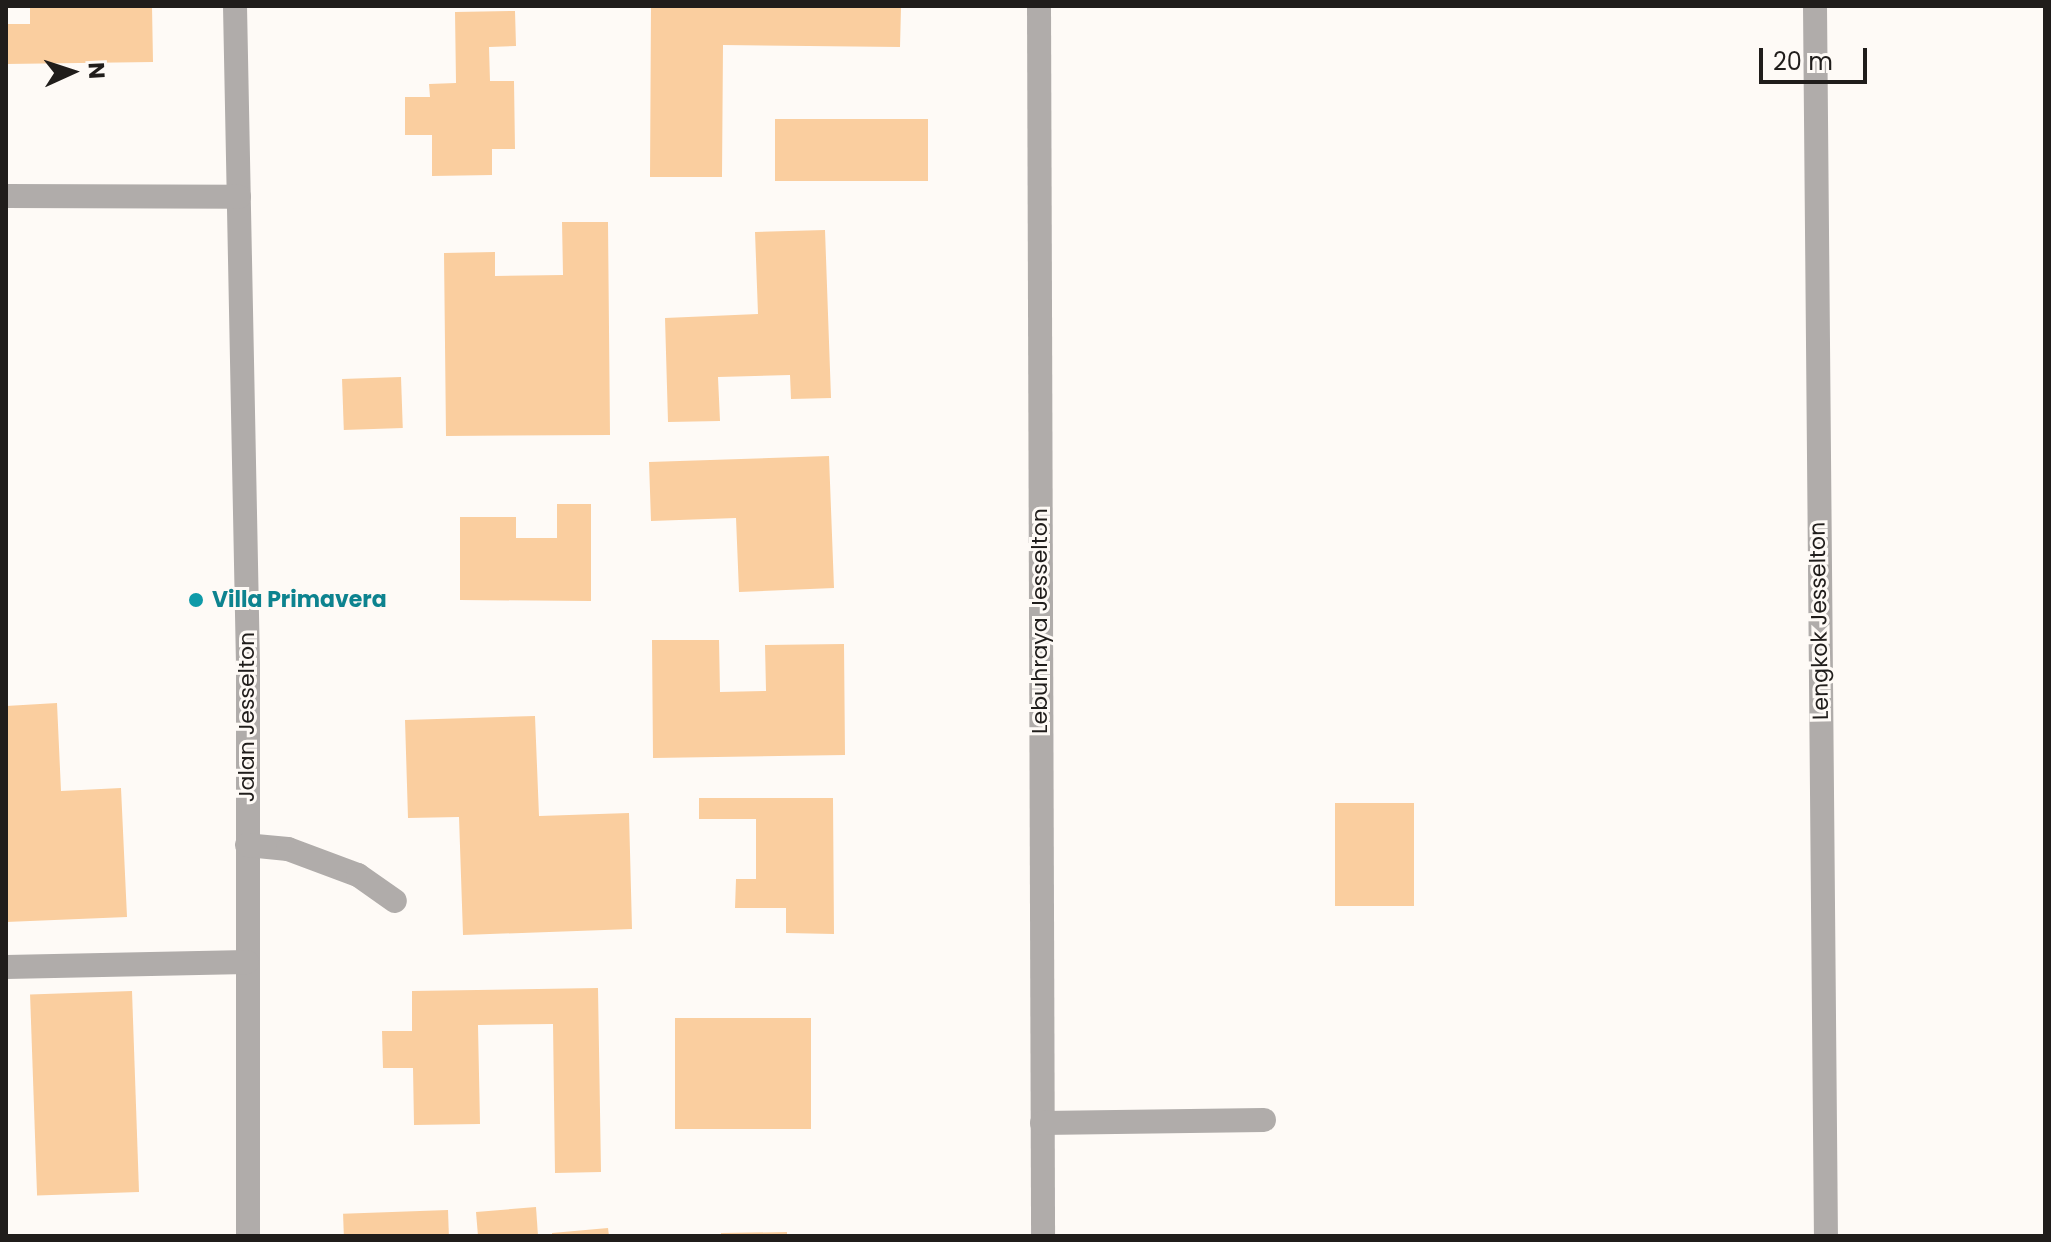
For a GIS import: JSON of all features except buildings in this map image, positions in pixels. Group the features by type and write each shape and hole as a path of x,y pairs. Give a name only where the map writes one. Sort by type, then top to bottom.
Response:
{"street":[{"name":"Jalan Jesselton","path":"235,6 247,845 248,1236"},
{"name":"Lebuhraya Jesselton","path":"1039,6 1043,1236"},
{"name":"Lengkok Jesselton","path":"1815,6 1826,1236"},
{"path":"6,196 239,197"},
{"path":"247,845 288,849 358,875 395,901"},
{"path":"6,967 247,962"},
{"path":"1042,1123 1264,1120"}],"place":[{"name":"Villa Primavera","path":"196,600"}]}
